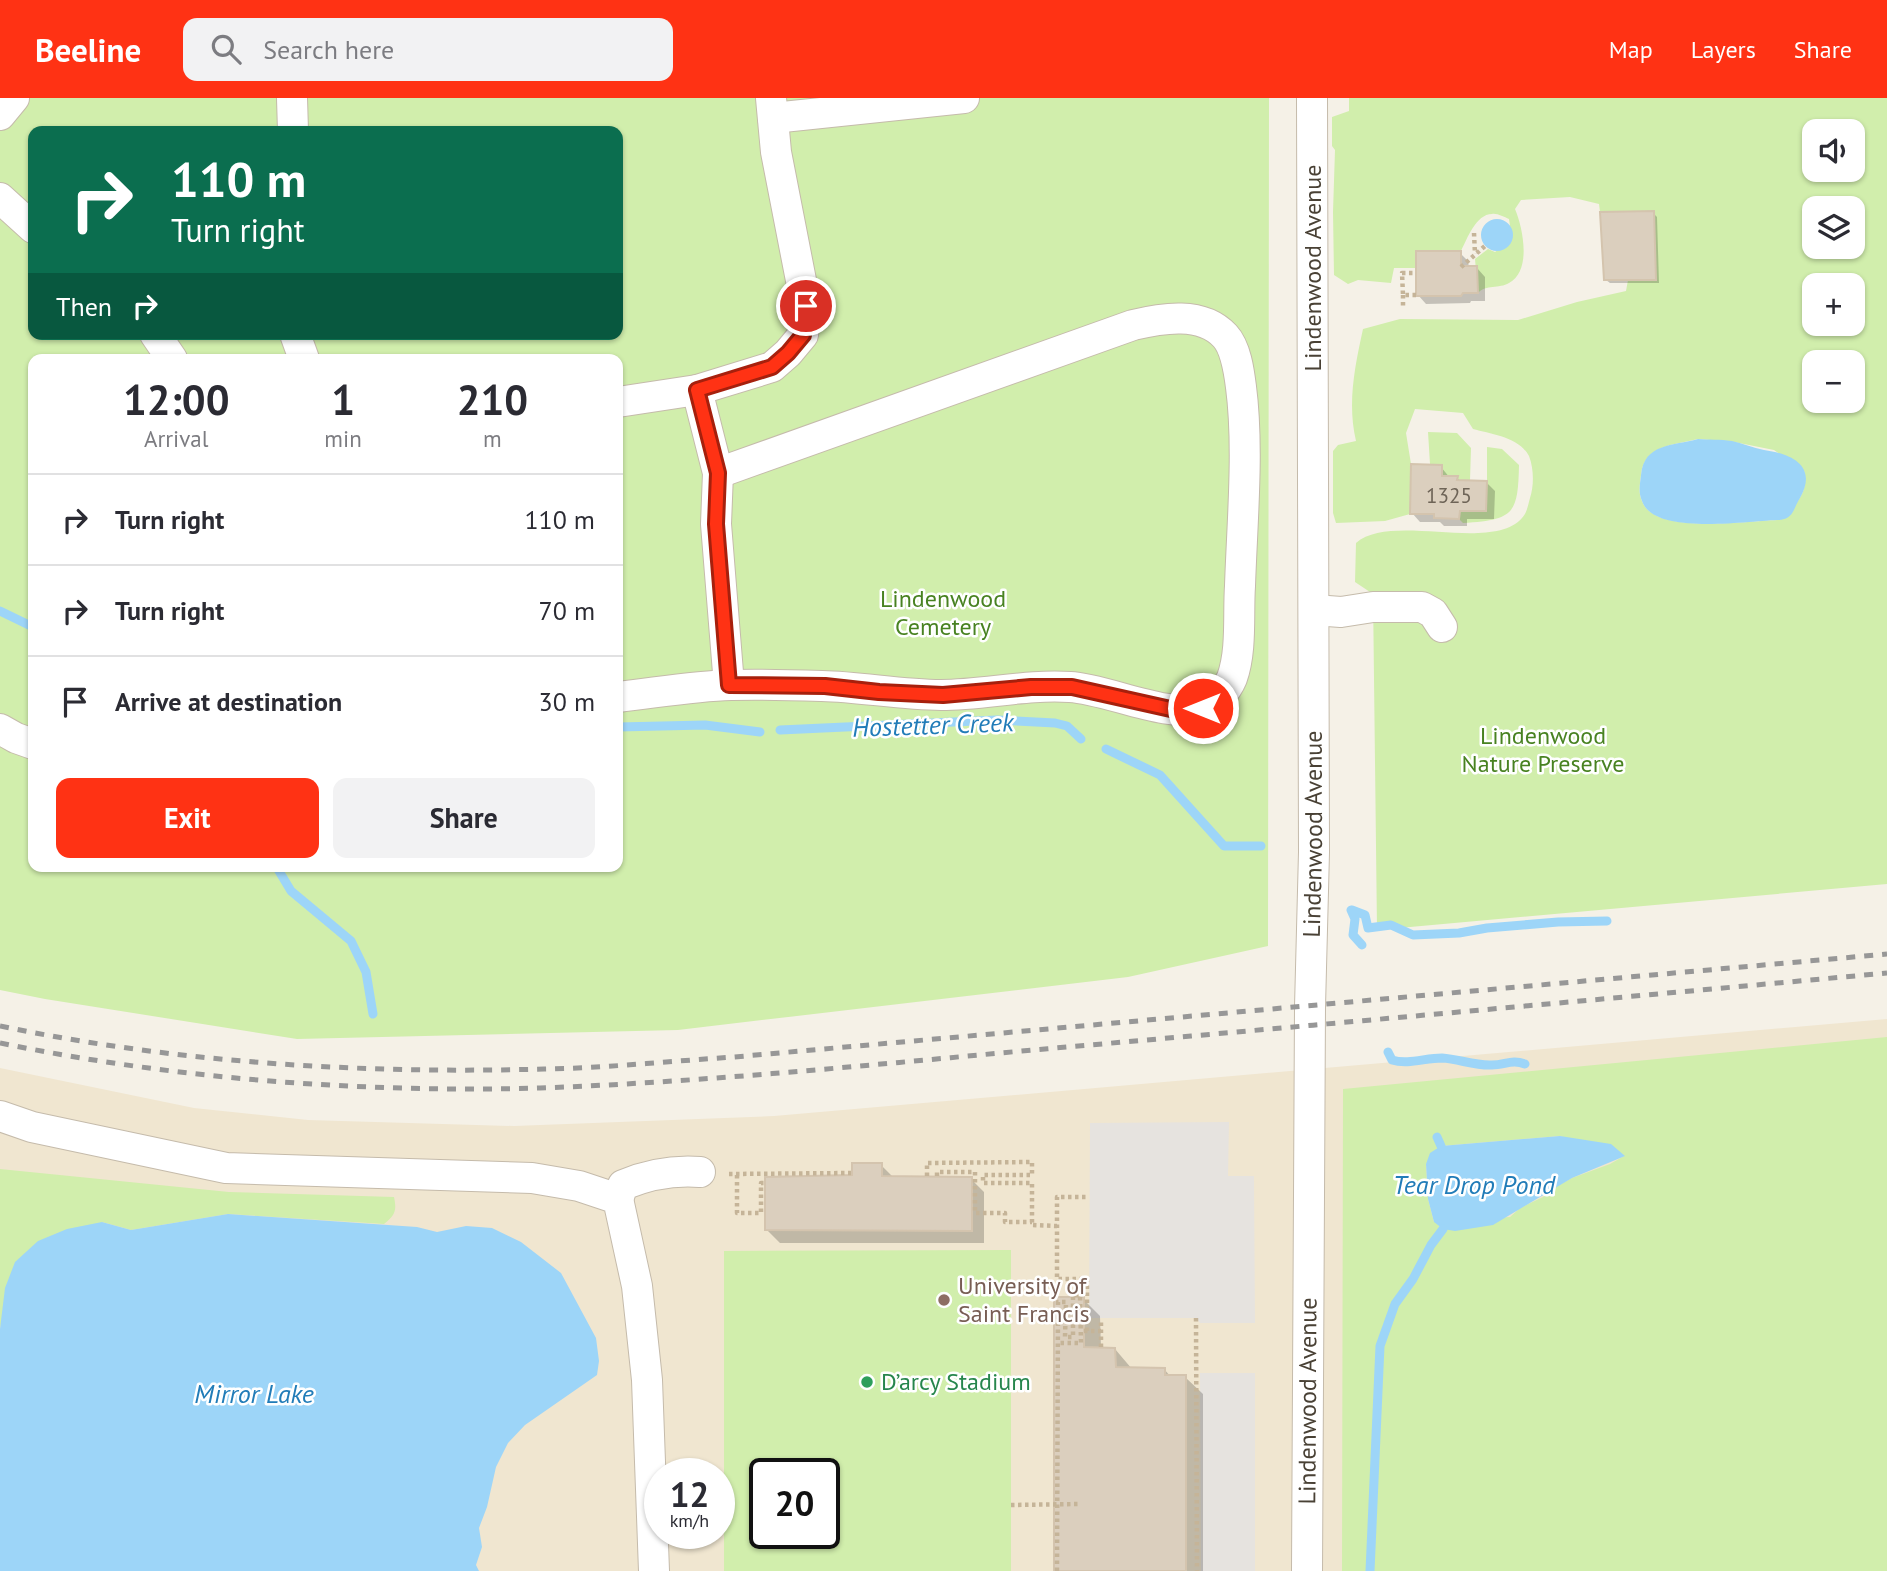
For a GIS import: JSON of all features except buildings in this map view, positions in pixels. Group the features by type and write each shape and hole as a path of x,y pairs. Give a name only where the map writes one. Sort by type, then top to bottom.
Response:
{"street":[{"path":"0,115 14,98"},
{"path":"292,98 293,126"},
{"path":"623,401 697,390 772,367 803,335 806,306 776,152 772,108 964,98"},
{"name":"Lindenwood Avenue","path":"1307,1571 1310,1007 1314,852 1312,98"},
{"path":"0,198 28,223"},
{"path":"623,696 729,685 825,686 943,695 1031,687 1072,687 1175,710 1203,708 1221,697 1231,680 1235,665 1243,487 1241,388 1232,347 1226,337 1214,327 1164,317 1133,324 718,473"},
{"path":"697,390 718,473 716,524 729,685"},
{"path":"1314,610 1341,612 1373,607 1422,607 1433,613 1442,627"},
{"path":"0,729 28,742"},
{"path":"0,1116 32,1127 226,1168 532,1178 579,1186 618,1199"},
{"path":"654,1571 647,1380 637,1286 618,1199 623,1185 635,1180 680,1170 700,1172"}],"path":[{"path":"1474,233 1475,254"},
{"path":"1461,267 1485,246"},
{"path":"1403,306 1402,274 1416,273"},
{"path":"1403,295 1416,295"},
{"path":"927,1175 927,1163 1032,1162 1032,1175 983,1175 983,1183 1032,1183 1032,1225 1057,1226"},
{"path":"937,1176 937,1172 975,1172 975,1213 1005,1213 1005,1222 1032,1222"},
{"path":"765,1182 761,1183 761,1213 737,1213 737,1175 851,1173"},
{"path":"1058,1343 1081,1343 1087,1279 1057,1279 1057,1196 1089,1197"},
{"path":"1057,1571 1058,1302 1066,1302 1065,1337 1073,1337 1073,1294 1080,1295 1084,1331"},
{"path":"1196,1318 1197,1571"},
{"path":"1101,1319 1101,1347"},
{"path":"1084,1331 1101,1332"},
{"path":"1011,1505 1079,1504"}],"shaded area":[{"name":"University of Saint Francis","path":"1887,1019 1887,1571 0,1571 0,1068 194,1108 308,1120 514,1126 774,1116"},
{"path":"1229,1122 1228,1176 1254,1176 1255,1323 1200,1323 1196,1318 1089,1318 1090,1123"},
{"path":"1200,1373 1255,1373 1255,1571 1201,1571"}],"green space":[{"name":"Lindenwood Cemetery","path":"0,98 1269,98 1268,946 1128,977 678,1030 297,1039 0,990"},
{"name":"Lindenwood Nature Preserve","path":"1349,98 1887,98 1887,884 1377,930 1373,594 1355,582 1356,543 1372,534 1392,531 1465,533 1507,528 1525,514 1533,477 1529,456 1519,444 1473,429 1463,413 1415,409 1406,433 1411,464 1410,514 1385,521 1336,523 1333,513 1333,451 1338,445 1356,441 1352,399 1363,329 1400,319 1518,320 1626,291 1628,280 1655,280 1654,212 1600,212 1599,204 1570,197 1521,200 1515,209 1523,238 1523,259 1521,269 1509,283 1485,288 1478,293 1475,259 1488,249 1495,252 1512,240 1509,219 1494,214 1481,218 1461,251 1416,252 1416,268 1394,268 1391,283 1358,280 1348,284 1334,275 1335,150 1332,146 1332,117 1349,111","holes":["1698,439 1734,442 1774,450 1804,471 1803,493 1780,520 1705,524 1665,519 1650,512 1642,501 1640,492 1643,465 1654,452 1662,448"]},
{"path":"1428,432 1457,433 1471,448 1470,480 1457,480 1457,476 1442,476 1442,465 1430,464"},
{"path":"1487,447 1502,449 1519,465 1514,504 1510,511 1493,520 1463,523 1459,519 1460,511 1487,481"},
{"path":"1887,1037 1887,1571 1342,1571 1343,1089","holes":["1560,1136 1624,1156 1553,1188 1510,1217 1434,1222 1428,1199 1426,1164 1441,1146"]},
{"path":"0,1169 229,1192 394,1197 395,1209 384,1224 228,1214 131,1230 102,1222 1,1324 0,1329"},
{"name":"D’arcy Stadium","path":"1011,1250 1011,1571 724,1571 724,1549 735,1549 735,1458 724,1458 724,1251"}],"water":[{"path":"1497,219 1508,224 1513,235 1508,246 1497,251 1486,246 1481,235 1486,224"},
{"path":"1698,439 1736,442 1784,455 1799,464 1804,470 1805,487 1791,515 1780,520 1705,524 1683,523 1650,512 1642,501 1640,491 1643,465 1648,457 1661,448"},
{"name":"Tear Drop Pond","path":"1560,1136 1611,1144 1625,1156 1572,1178 1493,1225 1455,1231 1443,1229 1434,1222 1428,1199 1426,1164 1430,1153 1441,1146"},
{"name":"Mirror Lake","path":"228,1214 417,1227 437,1232 466,1226 492,1228 521,1242 561,1273 596,1338 599,1361 597,1375 525,1425 508,1443 496,1467 479,1528 482,1547 476,1565 479,1571 0,1571 0,1329 5,1288 15,1262 38,1241 67,1229 102,1222 131,1230"}],"waterway":[{"path":"0,611 28,625"},
{"name":"Hostetter Creek","path":"780,730 997,720 1055,723 1067,726 1081,739"},
{"name":"Hostetter Creek","path":"623,727 705,725 760,732"},
{"name":"Hostetter Creek","path":"1106,749 1160,775 1224,846 1261,846"},
{"path":"280,872 291,891 351,941 366,972 373,1014"},
{"name":"Hostetter Creek","path":"1351,910 1355,919 1353,935 1362,945"},
{"path":"1352,910 1365,915 1368,928 1391,925 1413,935 1459,933 1558,922 1607,921"},
{"name":"Hostetter Creek","path":"1388,1052 1392,1060 1398,1061 1442,1058 1486,1065 1512,1062 1525,1064"},
{"path":"1437,1137 1441,1146"},
{"path":"1370,1571 1380,1346 1395,1304 1443,1229"}],"railway":[{"path":"0,1026 134,1049 270,1063 407,1070 568,1068 734,1057 1887,954"},
{"path":"0,1043 133,1066 268,1081 404,1088 540,1088 787,1072 1887,973"}],"place":[{"name":"University of Saint Francis","path":"944,1300"},
{"name":"D’arcy Stadium","path":"867,1382"}],"route":[{"path":"806,306 803,335 772,367 697,390 718,473 716,524 729,685 825,686 943,695 1031,687 1072,687 1175,710 1203,708"}]}
